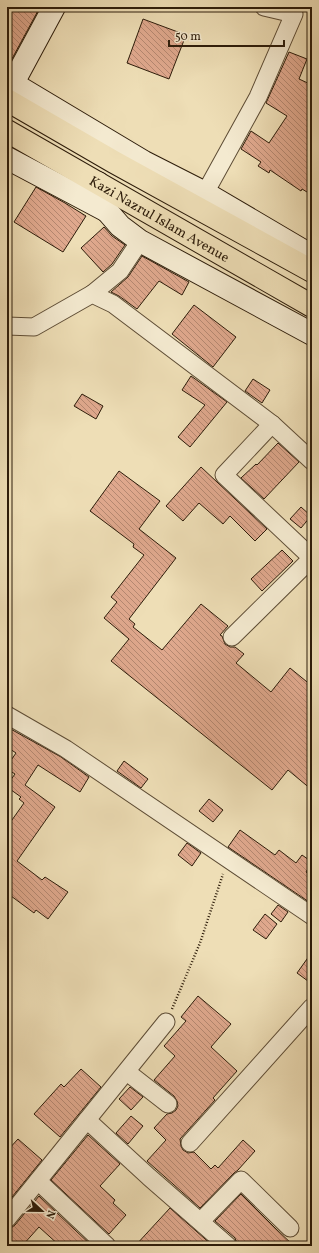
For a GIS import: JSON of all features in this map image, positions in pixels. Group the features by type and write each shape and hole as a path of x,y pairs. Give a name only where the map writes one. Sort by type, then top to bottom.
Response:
{"main road":[{"name":"Kazi Nazrul Islam Avenue","path":"9,88 114,162 312,271"},
{"name":"Kazi Nazrul Islam Avenue","path":"7,131 312,306"}],"street":[{"path":"54,7 9,88 144,162 205,193 312,256"},
{"path":"205,193 258,97 297,11 264,7"},
{"path":"7,158 107,211 120,226 140,241 312,334"},
{"path":"98,183 107,211"},
{"path":"7,326 34,327 92,294 120,271 140,241"},
{"path":"92,294 113,304 272,424 312,462"},
{"path":"232,637 312,558 224,475 272,424"},
{"path":"7,715 66,749 312,916"},
{"path":"190,1143 312,1007"},
{"path":"7,1218 127,1072 166,1022"},
{"path":"127,1072 168,1104"},
{"path":"87,1120 228,1246"},
{"path":"201,1221 241,1180 290,1228"},
{"path":"38,1181 108,1246"}],"path":[{"path":"166,1022 200,943 228,860"}],"building":[{"path":"7,7 40,7 7,68"},
{"path":"143,19 186,35 169,79 127,63"},
{"path":"289,52 307,59 299,79 312,85 312,195 302,189 301,191 270,170 269,173 258,166 261,162 241,149 251,131 269,143 287,116 266,103"},
{"path":"36,187 86,216 63,252 14,222"},
{"path":"104,227 112,236 125,245 112,264 103,272 81,248"},
{"path":"142,256 189,282 182,295 159,281 137,309 111,292 128,277"},
{"path":"194,305 236,337 213,367 172,334"},
{"path":"191,376 227,402 190,447 178,437 205,405 182,390"},
{"path":"253,379 270,390 262,403 245,391"},
{"path":"82,394 103,406 96,419 74,406"},
{"path":"278,443 299,462 264,499 241,478 256,464 257,465"},
{"path":"201,467 267,529 255,541 230,516 223,524 199,503 183,521 166,506"},
{"path":"119,471 160,501 139,529 176,558 129,619 135,624 133,627 162,650 201,604 228,626 220,635 222,636 225,644 230,647 235,647 244,654 236,663 271,692 290,668 312,686 312,790 288,770 272,790 111,661 129,639 104,618 117,602 111,597 144,555 133,547 134,544 90,511"},
{"path":"301,507 311,516 301,528 290,519"},
{"path":"282,550 293,561 262,591 251,579"},
{"path":"7,727 61,757 89,777 80,792 38,765 25,785 55,807 17,861 42,880 45,877 68,892 48,919 36,910 34,913 7,893 7,827 24,803 19,799 21,797 7,787 15,774 7,769 7,766 16,753 7,747"},
{"path":"124,761 148,779 141,788 117,771"},
{"path":"209,799 223,810 213,822 199,811"},
{"path":"240,830 275,855 279,850 296,863 302,855 312,862 306,872 312,877 312,897 309,902 228,847"},
{"path":"187,843 201,853 192,866 178,855"},
{"path":"278,905 288,912 281,922 271,914"},
{"path":"265,914 277,924 266,939 253,930"},
{"path":"312,952 312,984 297,973"},
{"path":"198,996 231,1024 211,1047 237,1071 213,1098 215,1100 180,1139 181,1146 183,1150 188,1153 194,1152 211,1169 215,1165 218,1168 243,1140 255,1151 200,1208 147,1161 166,1140 154,1128 167,1114 176,1110 178,1106 174,1096 154,1080 175,1056 164,1046 186,1021 181,1017"},
{"path":"81,1069 101,1087 60,1137 34,1114 61,1084 64,1087"},
{"path":"130,1087 143,1097 131,1110 119,1099"},
{"path":"131,1116 143,1126 128,1144 116,1133"},
{"path":"88,1135 120,1164 100,1186 115,1200 113,1203 126,1215 109,1234 51,1180"},
{"path":"18,1139 42,1160 12,1197 7,1193 7,1151"},
{"path":"241,1194 294,1246 238,1246 235,1238 215,1221"},
{"path":"39,1196 92,1246 60,1246 39,1227 22,1246 7,1246 7,1229 15,1225"},
{"path":"170,1208 213,1246 135,1246"}]}
